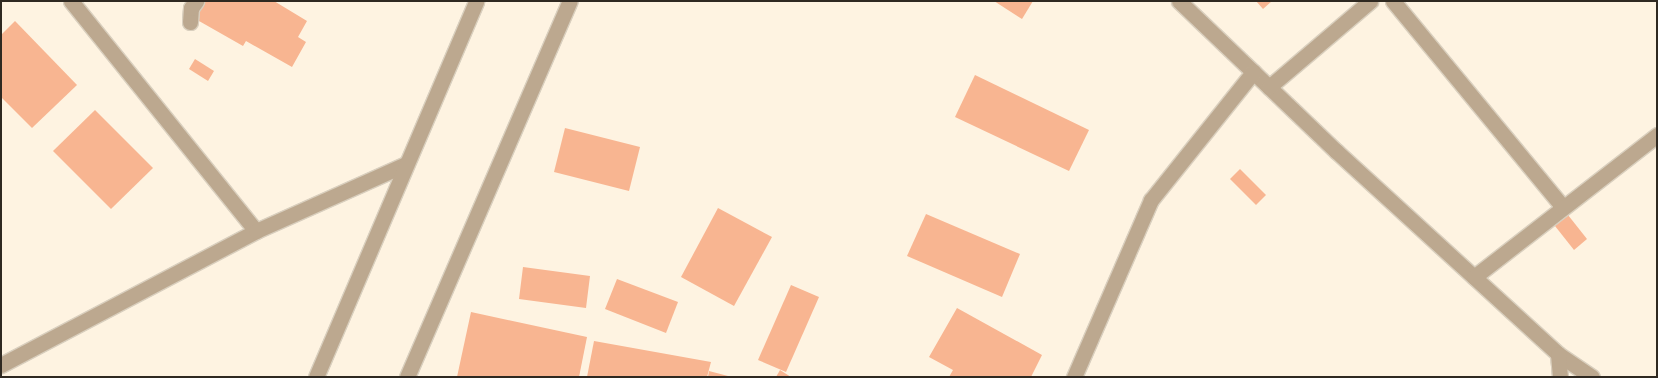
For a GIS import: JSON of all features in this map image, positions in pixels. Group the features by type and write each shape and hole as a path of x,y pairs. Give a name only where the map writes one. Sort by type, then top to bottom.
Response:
{"street":[{"path":"72,1 256,231"},
{"path":"190,22 191,8 196,1"},
{"path":"316,377 476,1"},
{"path":"407,377 570,1"},
{"path":"1179,1 1269,88 1558,354 1592,377"},
{"path":"1269,88 1370,1"},
{"path":"1393,1 1563,207"},
{"path":"1074,377 1151,200 1253,72"},
{"path":"1474,277 1657,135"},
{"path":"1,365 256,231 406,164"},
{"path":"1558,354 1560,377"}],"building":[{"path":"202,1 274,1 307,21 298,37 306,42 292,67 246,41 243,46 192,17"},
{"path":"994,1 1033,1 1022,19"},
{"path":"1256,1 1272,1 1263,9"},
{"path":"15,21 77,85 32,128 1,97 1,35"},
{"path":"195,59 214,71 208,81 189,69"},
{"path":"975,75 1089,130 1069,171 955,117"},
{"path":"95,110 153,168 111,209 53,151"},
{"path":"565,128 640,147 629,191 554,172"},
{"path":"1240,169 1266,195 1256,205 1230,179"},
{"path":"718,208 772,237 734,306 681,277"},
{"path":"926,214 1020,254 1002,297 907,256"},
{"path":"1568,215 1587,239 1574,250 1555,226"},
{"path":"523,267 590,276 586,308 519,299"},
{"path":"617,279 678,302 666,333 605,309"},
{"path":"791,285 819,297 786,372 758,360"},
{"path":"957,308 1042,355 1031,377 949,377 953,370 929,357"},
{"path":"471,312 587,337 579,377 457,377"},
{"path":"594,341 711,362 707,377 587,377"},
{"path":"780,370 791,377 776,377"},
{"path":"709,371 728,376 728,377 708,377"}]}
